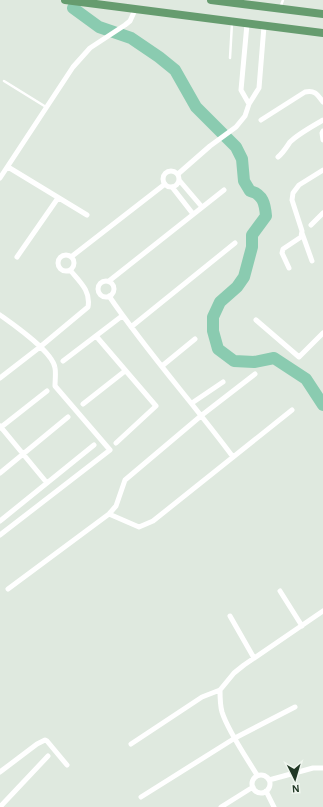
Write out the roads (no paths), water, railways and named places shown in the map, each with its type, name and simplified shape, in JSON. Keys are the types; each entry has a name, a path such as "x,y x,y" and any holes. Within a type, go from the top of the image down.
{"main road":[{"path":"65,0 323,33"},
{"path":"211,0 323,14"}],"street":[{"path":"0,178 72,68 90,48 130,21 135,10"},
{"path":"248,24 241,90 249,104"},
{"path":"172,187 177,185 178,177 210,146 236,127 245,116 249,104 259,88 264,26"},
{"path":"261,120 305,92 316,92 323,102"},
{"path":"278,158 290,143 323,120"},
{"path":"323,131 323,140"},
{"path":"8,167 87,215"},
{"path":"312,261 292,200 293,193 299,185 323,170"},
{"path":"165,184 163,177 166,172 171,171 178,177 202,207"},
{"path":"165,184 172,187 193,214"},
{"path":"71,257 165,184"},
{"path":"109,281 115,288 113,293 109,296 101,295 98,288 102,281 109,281 224,190"},
{"path":"16,257 58,198"},
{"path":"311,225 323,213"},
{"path":"290,268 282,253 282,249 301,237 302,233"},
{"path":"131,327 235,243"},
{"path":"66,255 71,257 74,264 70,270 62,270 58,263 61,256 66,255"},
{"path":"0,378 88,307 89,295 70,270"},
{"path":"109,296 122,316 202,415 233,457"},
{"path":"0,315 26,333 53,361 56,368 54,386 110,450 0,535"},
{"path":"63,361 122,316"},
{"path":"256,320 299,357 323,332"},
{"path":"96,336 156,406 116,442"},
{"path":"162,366 195,339"},
{"path":"83,404 125,371"},
{"path":"8,589 109,514 116,506 125,480 202,415 255,374"},
{"path":"192,403 223,382"},
{"path":"47,391 0,427 48,483"},
{"path":"109,514 139,527 153,521 292,410"},
{"path":"0,473 68,417"},
{"path":"0,521 94,445"},
{"path":"280,591 302,626"},
{"path":"131,744 202,697 220,690 234,673 323,611"},
{"path":"230,616 254,658"},
{"path":"220,690 222,713 257,776"},
{"path":"141,797 235,738 295,707"},
{"path":"0,772 45,740 67,765"},
{"path":"0,807 48,756"},
{"path":"269,780 313,768 323,768"},
{"path":"257,776 265,776 269,780 269,787 266,791 257,792 253,788 253,779 257,776"},
{"path":"221,807 253,788"},
{"path":"266,791 274,807"}],"lane":[{"path":"280,8 283,0"},
{"path":"230,58 232,22"},
{"path":"4,81 46,107"}],"waterway":[{"path":"73,8 99,27 131,38 175,70 196,107 236,147 242,159 244,181 250,191 261,197 265,207 266,216 252,235 252,247 244,277 237,287 220,302 213,317 213,331 218,349 234,361 254,362 274,358 306,379 323,405"}]}
